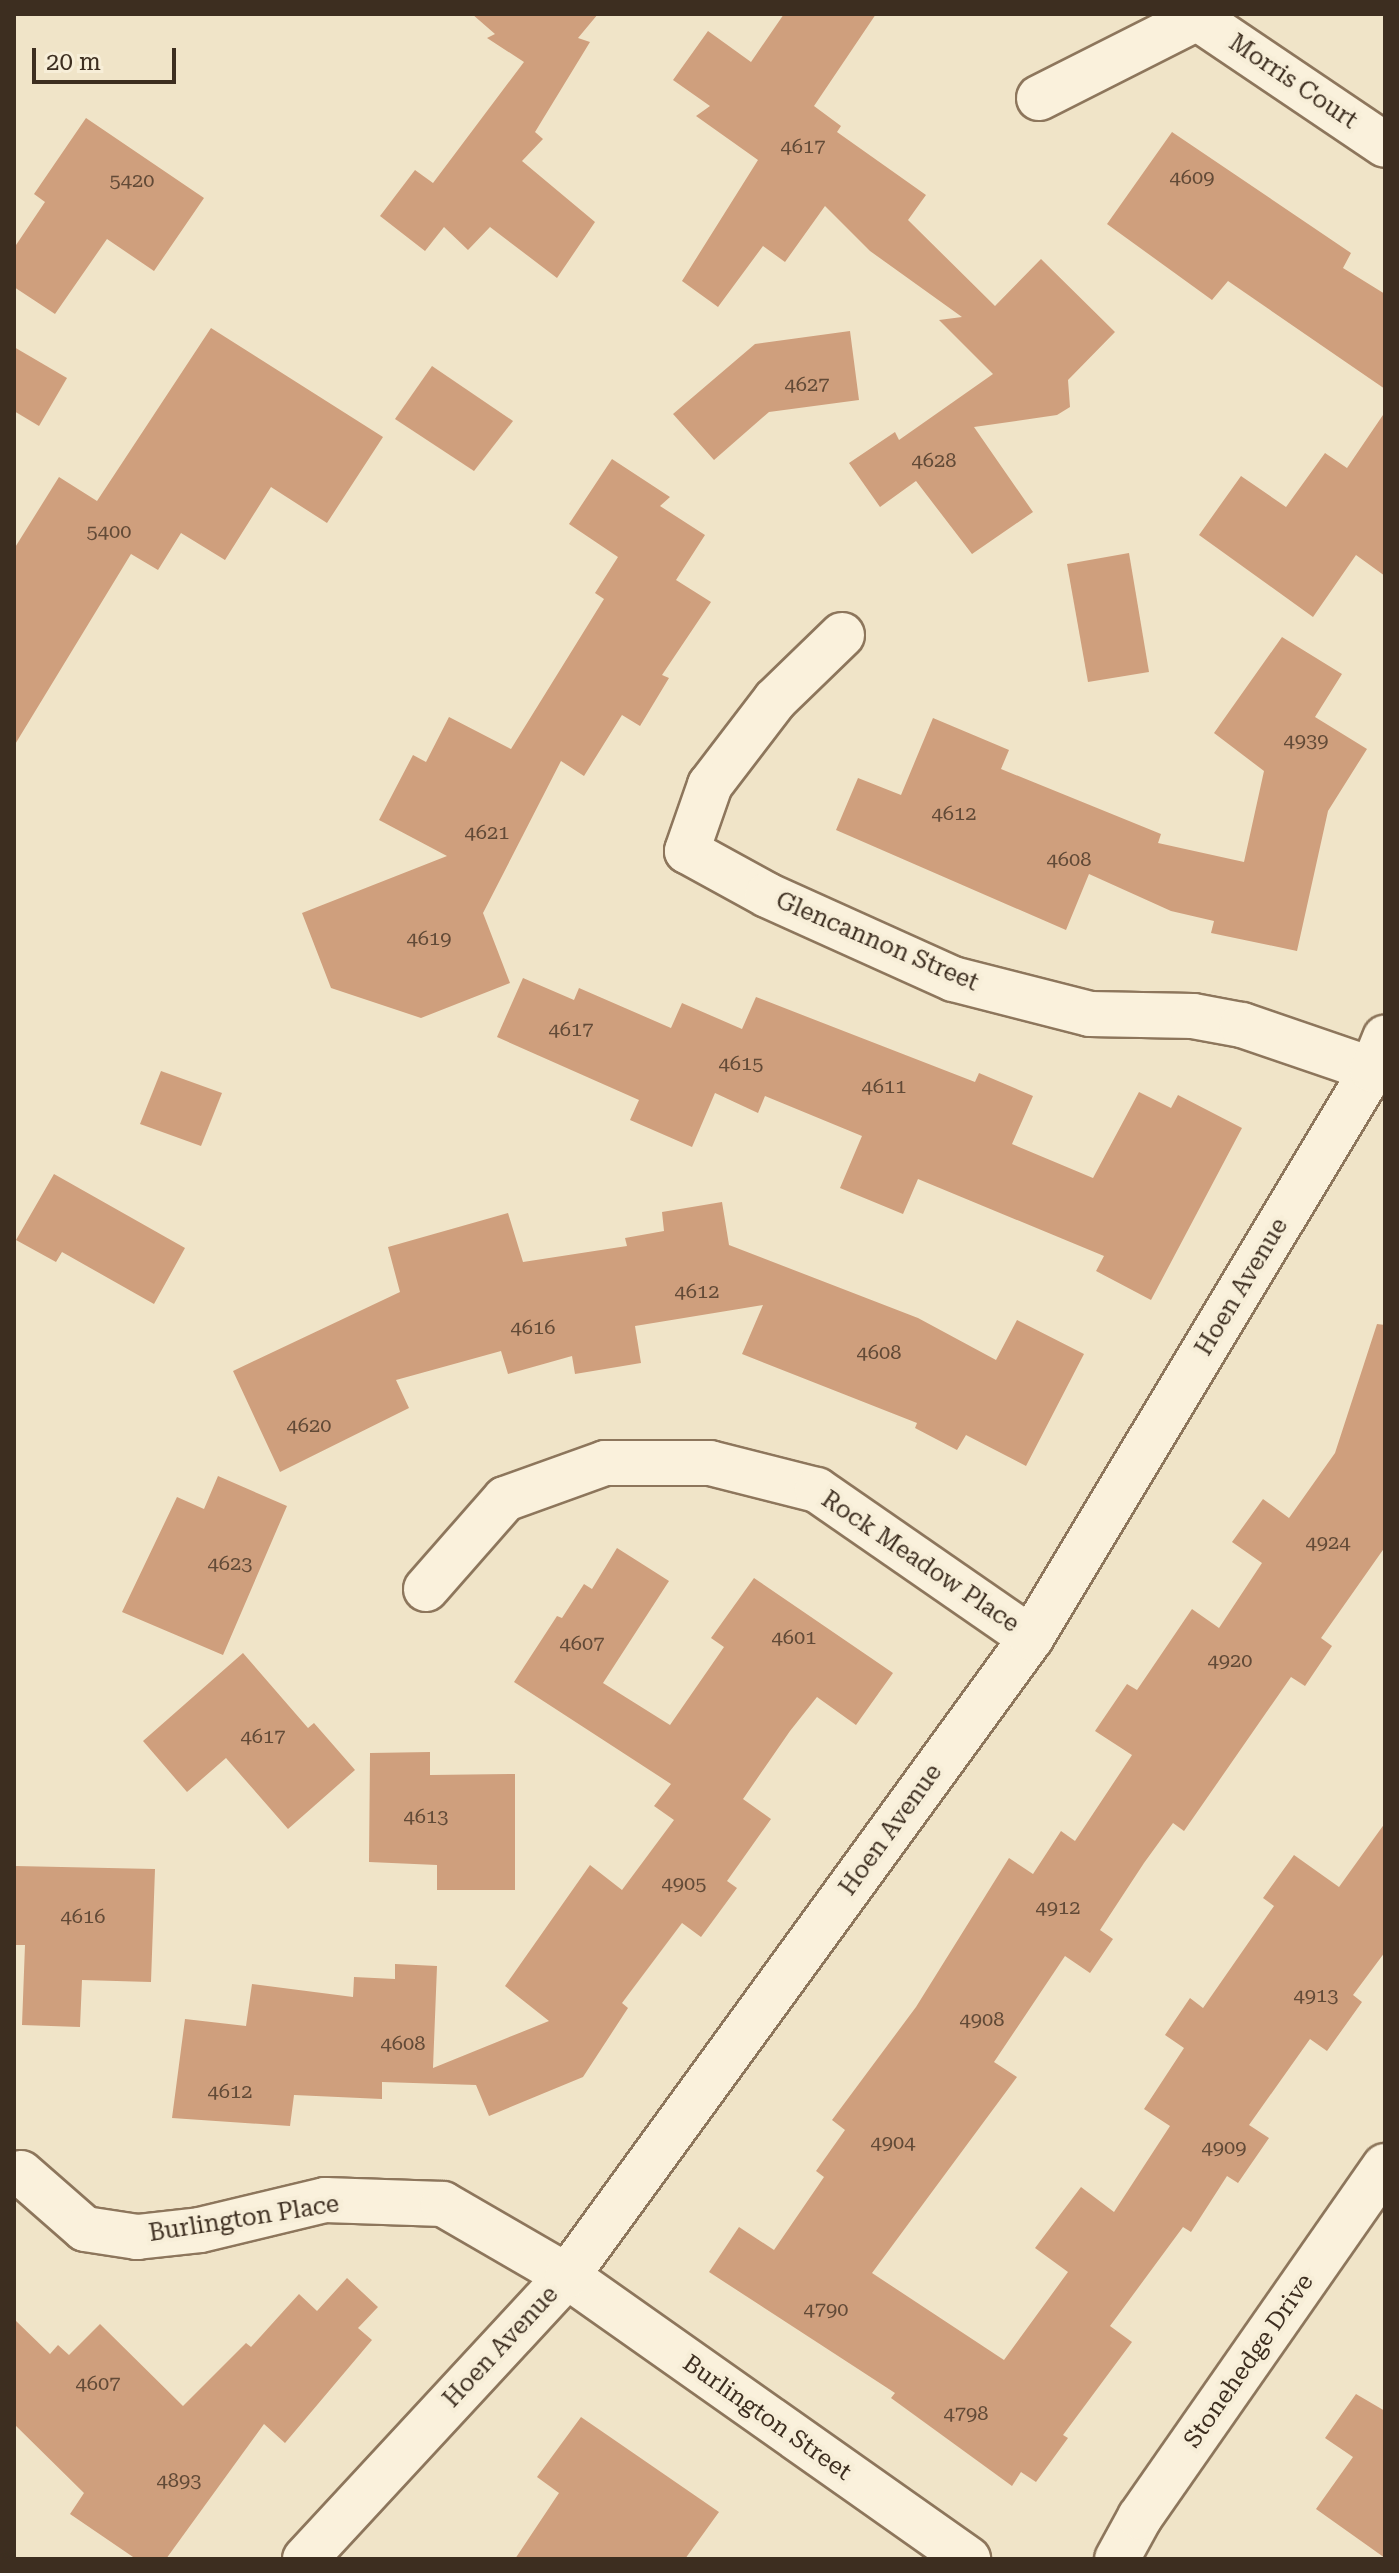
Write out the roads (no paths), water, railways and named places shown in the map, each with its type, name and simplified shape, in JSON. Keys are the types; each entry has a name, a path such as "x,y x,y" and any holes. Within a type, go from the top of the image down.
{"street":[{"path":"1039,98 1202,17"},
{"name":"Morris Court","path":"1202,17 1385,145"},
{"name":"Glencannon Street","path":"842,635 775,700 710,785 687,851 767,895 953,979 1090,1014 1193,1016 1242,1025 1381,1060"},
{"name":"Hoen Avenue","path":"305,2559 567,2276 1031,1638 1381,1060"},
{"name":"Rock Meadow Place","path":"426,1589 505,1499 605,1463 710,1463 817,1490 1031,1638"},
{"name":"Stonehedge Drive","path":"1117,2559 1385,2166"},
{"name":"Burlington Place","path":"21,2173 85,2229 137,2237 200,2230 325,2200 443,2204 567,2276"},
{"name":"Burlington Street","path":"567,2276 968,2559"}]}
